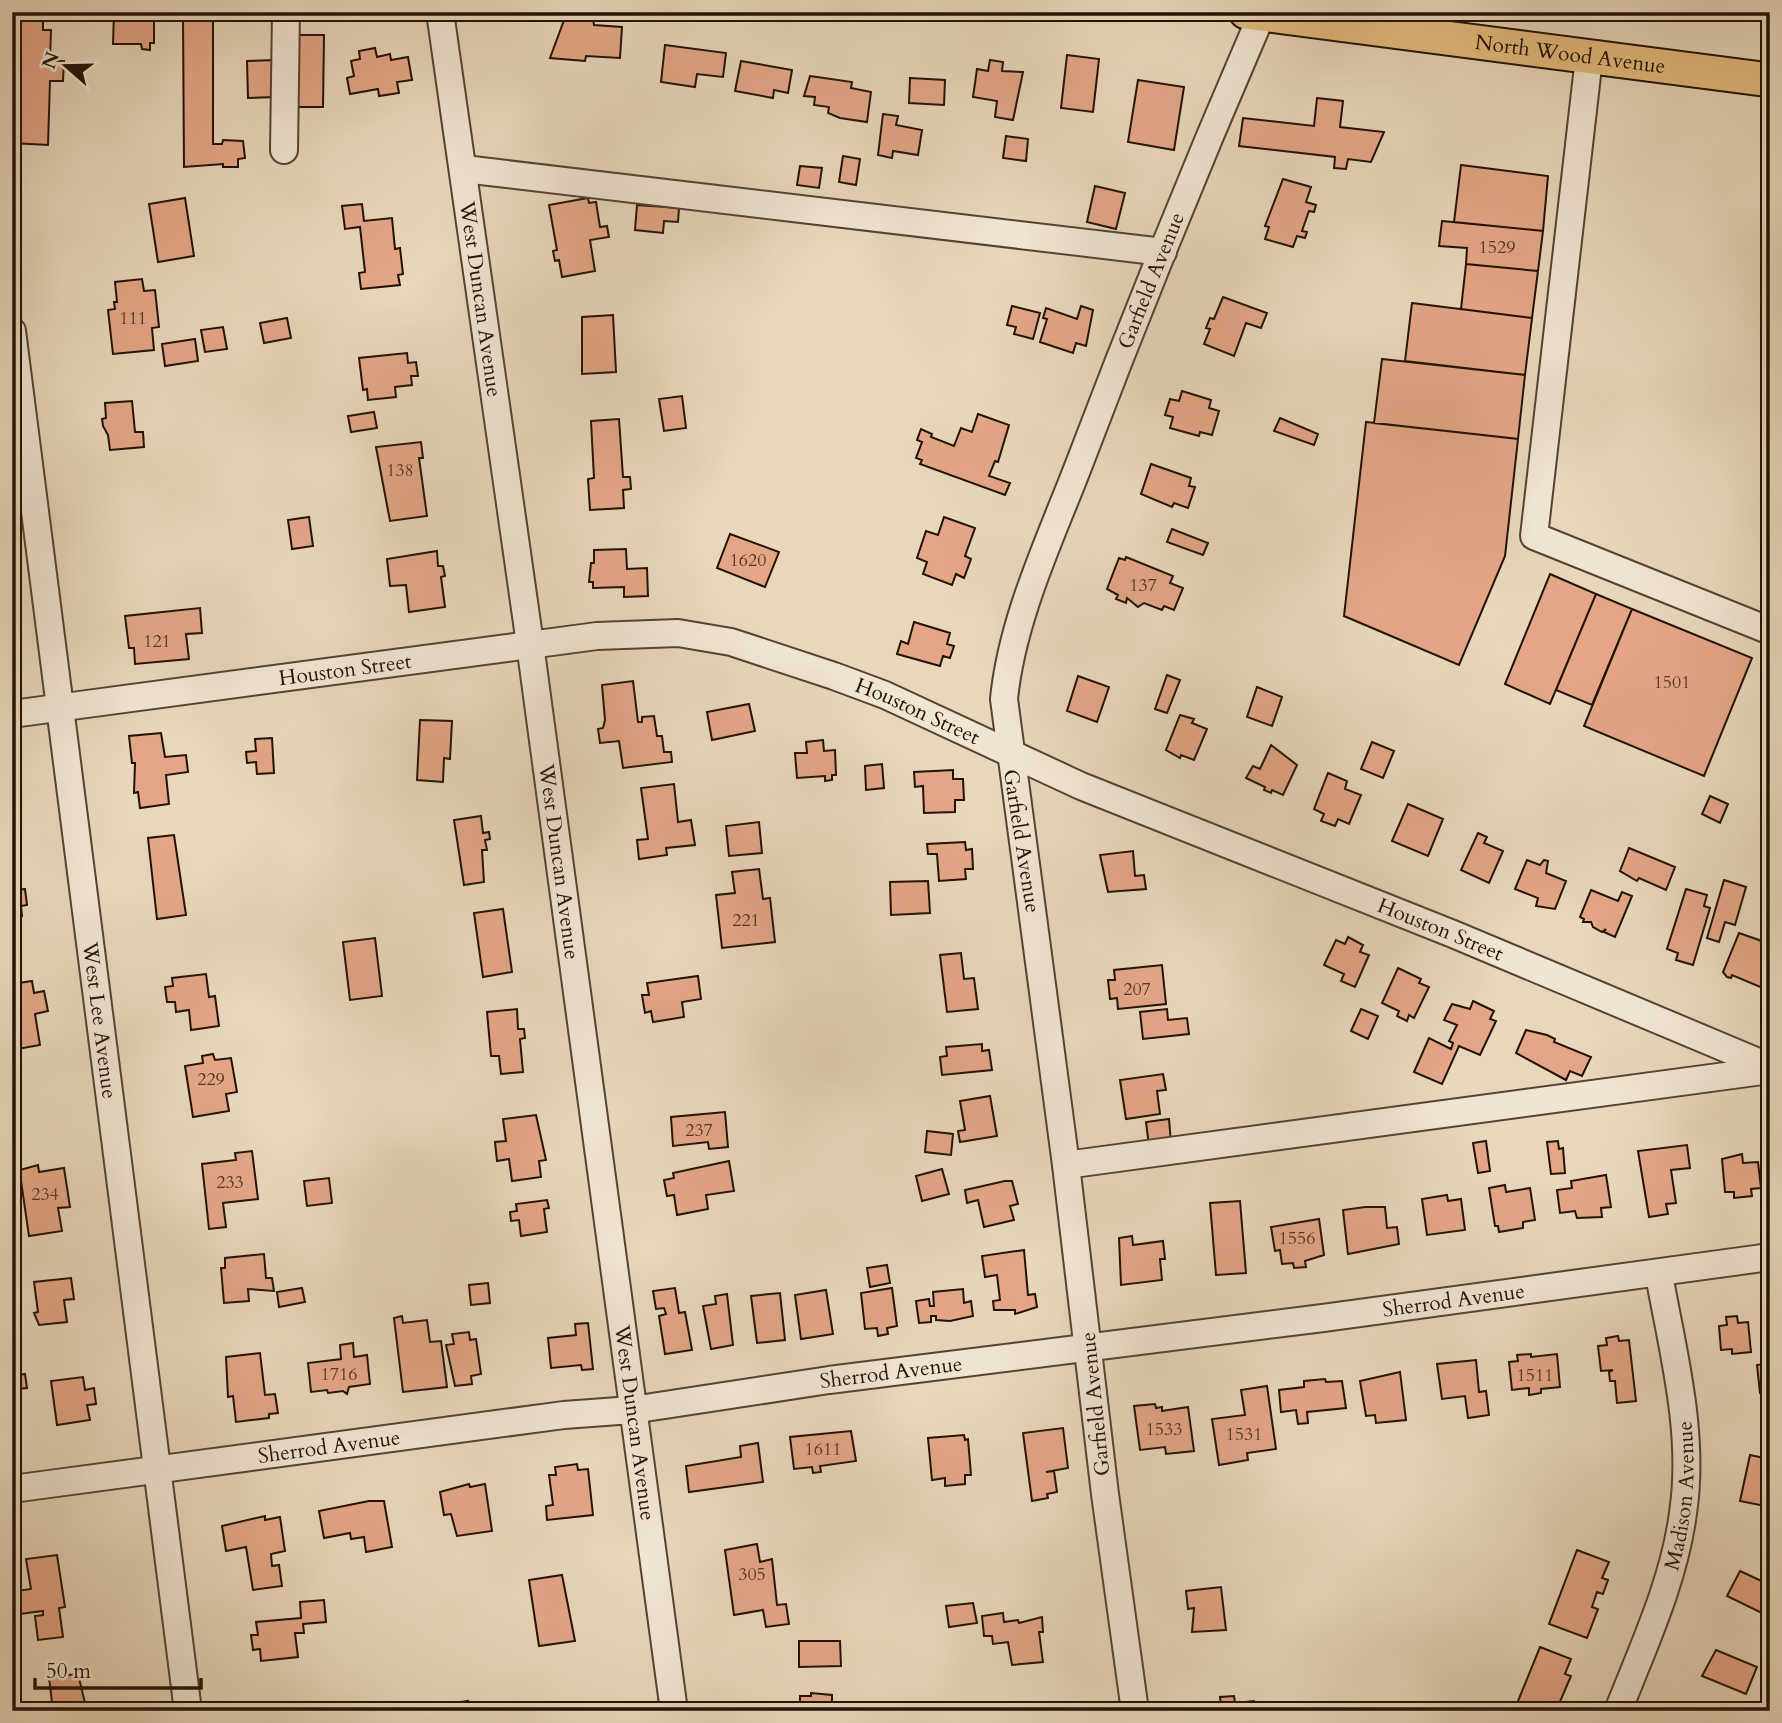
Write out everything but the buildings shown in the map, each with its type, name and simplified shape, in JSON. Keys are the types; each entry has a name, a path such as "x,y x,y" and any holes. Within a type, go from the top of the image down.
{"main road":[{"name":"North Wood Avenue","path":"1254,13 1348,18 1589,58 1770,80"}],"street":[{"path":"284,150 286,12"},
{"name":"West Duncan Avenue","path":"440,12 530,644 674,1711"},
{"name":"Garfield Avenue","path":"1135,1711 1105,1494 1066,1165 1008,751 1004,699 1007,671 1030,593 1254,13"},
{"path":"1589,58 1534,536 1769,628"},
{"path":"464,169 1163,252"},
{"name":"West Lee Avenue","path":"12,331 188,1711"},
{"name":"Houston Street","path":"12,714 530,644 651,633 731,642 885,695 1081,786 1453,934 1770,1068"},
{"path":"1066,1165 1770,1068"},
{"name":"Sherrod Avenue","path":"12,1489 564,1415 632,1410 829,1380 1659,1275 1770,1257"},
{"name":"Madison Avenue","path":"1618,1711 1664,1591 1683,1514 1686,1484 1684,1434 1659,1275"}]}
